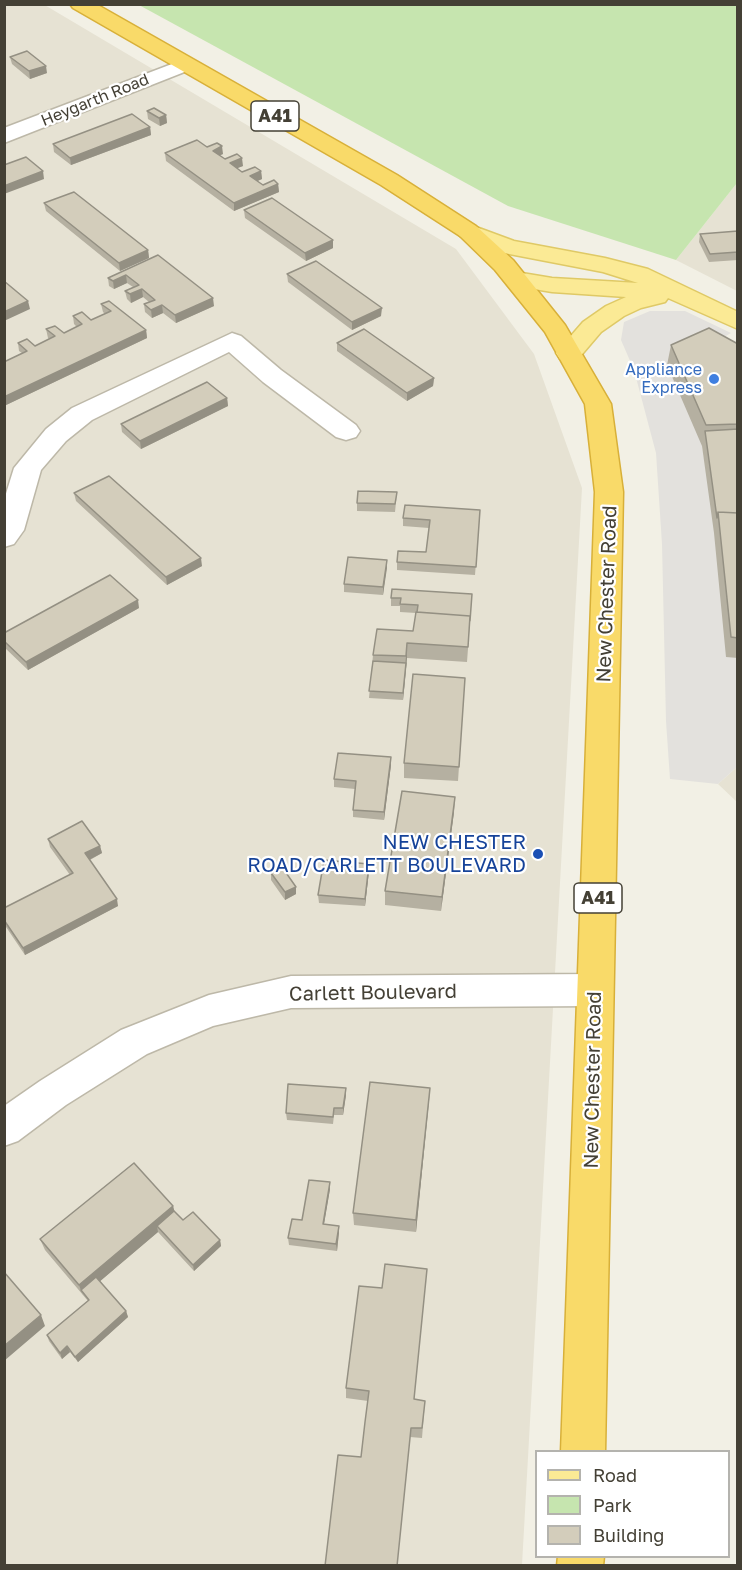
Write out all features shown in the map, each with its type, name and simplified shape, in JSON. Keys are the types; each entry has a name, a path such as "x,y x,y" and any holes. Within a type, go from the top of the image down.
{"highway":[{"name":"New Chester Road","path":"80,4 389,180 468,231 504,265 556,330 598,404 609,492 583,1450"}],"main road":[{"path":"468,231 508,247 605,265 639,274 738,322"},
{"path":"516,279 552,285 673,292"},
{"path":"569,353 592,327 615,311 632,303 673,292"}],"street":[{"name":"Heygarth Road","path":"4,136 185,65"},
{"path":"4,537 10,530 28,468 56,435 82,414 232,341 272,376 346,431"},
{"name":"Carlett Boulevard","path":"4,1129 53,1093 134,1042 219,1009 291,992 595,990"}],"shaded area":[{"path":"43,4 456,249 534,354 582,488 522,1565 5,1566 4,5"},
{"path":"737,183 737,291 676,260"},
{"path":"650,311 685,311 731,333 705,348 702,446 737,658 737,767 718,784 670,779 666,721 662,544 656,453 634,370 621,340 624,322"},
{"path":"737,767 737,802 718,784"}],"green space":[{"path":"139,5 737,5 737,183 676,260 508,206"}],"building":[{"path":"27,51 46,66 29,71 10,57"},
{"path":"154,108 166,115 159,118 147,111"},
{"path":"132,114 150,127 70,158 53,144"},
{"path":"197,140 207,147 217,143 222,146 213,151 225,159 237,154 242,158 230,163 242,172 255,167 261,171 250,176 263,185 274,180 278,184 234,203 165,153"},
{"path":"26,157 43,171 4,186 4,165"},
{"path":"74,192 148,250 119,263 44,203"},
{"path":"272,198 333,240 305,253 244,210"},
{"path":"738,231 738,252 710,254 700,234"},
{"path":"158,255 213,298 175,315 162,305 151,310 144,304 155,300 142,289 130,294 125,291 139,285 126,275 113,281 108,278"},
{"path":"316,261 382,308 352,322 287,274"},
{"path":"4,281 28,301 4,312"},
{"path":"109,301 146,330 4,397 4,360 27,351 18,343 27,339 35,346 55,336 46,329 55,326 64,333 82,324 73,316 82,312 91,320 111,311 101,304"},
{"path":"709,328 738,344 738,424 706,425 671,345"},
{"path":"364,329 434,378 407,393 337,343"},
{"path":"207,382 227,398 140,441 121,424"},
{"path":"738,429 738,513 718,512 717,518 705,431"},
{"path":"109,476 201,558 166,577 74,493"},
{"path":"358,491 397,492 395,504 357,503"},
{"path":"405,505 480,510 476,567 397,562 398,551 426,552 430,520 403,518"},
{"path":"718,512 738,513 738,638 731,637"},
{"path":"348,557 387,560 383,587 344,584"},
{"path":"110,575 138,600 26,662 4,641 4,633"},
{"path":"392,589 472,594 470,621 470,616 417,612 418,605 400,604 401,598 391,598"},
{"path":"416,612 470,616 468,647 407,643 406,656 373,655 377,629 413,631"},
{"path":"373,661 406,663 403,693 369,691"},
{"path":"413,674 465,678 459,767 404,763"},
{"path":"338,753 391,757 384,812 353,810 356,781 334,779"},
{"path":"402,791 455,797 442,897 385,891"},
{"path":"82,821 100,846 85,853 117,899 23,948 4,920 4,908 73,873 48,839"},
{"path":"324,860 369,864 365,899 318,895"},
{"path":"282,867 296,887 285,892 271,873"},
{"path":"370,1082 430,1088 416,1220 353,1213"},
{"path":"288,1084 346,1088 343,1108 334,1108 333,1117 286,1113"},
{"path":"134,1163 173,1206 79,1285 40,1239"},
{"path":"309,1180 330,1182 323,1224 339,1226 336,1244 288,1238 292,1219 302,1220"},
{"path":"174,1211 183,1220 193,1212 220,1240 193,1265 157,1226"},
{"path":"385,1264 427,1269 414,1399 425,1401 422,1428 411,1428 397,1566 325,1566 338,1455 361,1457 369,1391 346,1388 359,1286 382,1288"},
{"path":"4,1272 41,1315 4,1346"},
{"path":"96,1277 126,1311 75,1357 67,1346 60,1353 47,1335 89,1300 81,1290"}],"place":[{"name":"Appliance Express","path":"714,379"},
{"name":"NEW CHESTER ROAD/CARLETT BOULEVARD","path":"538,854"}]}
